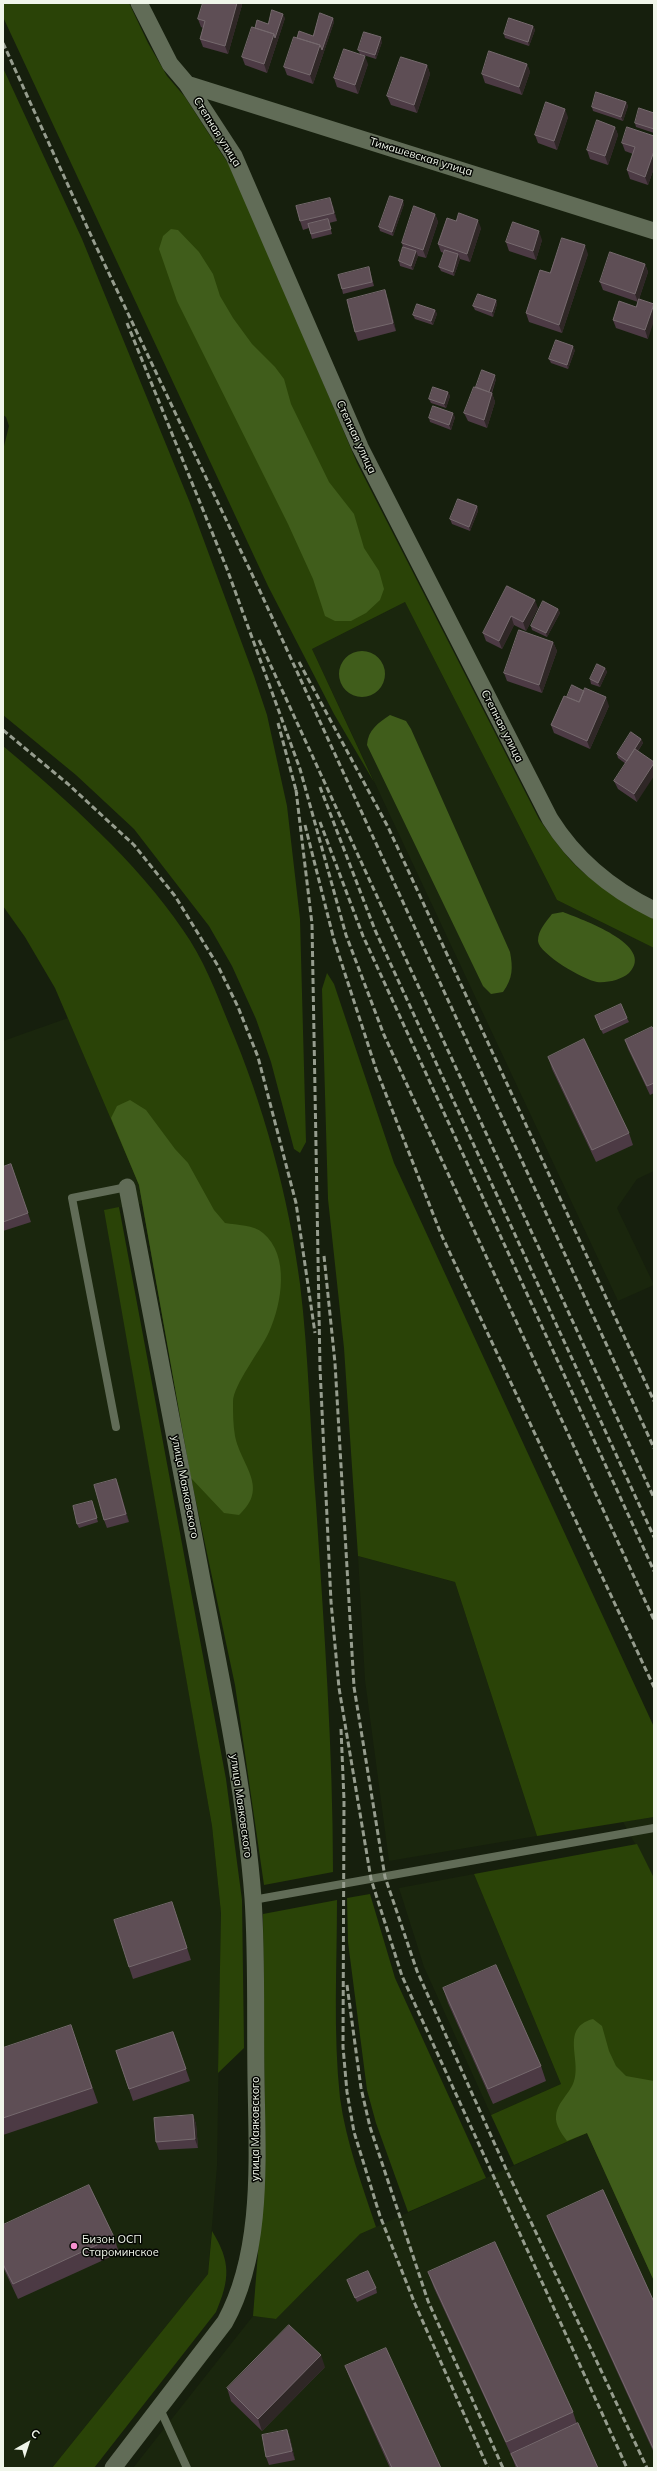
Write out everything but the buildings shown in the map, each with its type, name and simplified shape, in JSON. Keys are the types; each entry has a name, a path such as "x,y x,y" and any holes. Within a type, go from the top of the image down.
{"street":[{"name":"Степная улица","path":"139,3 170,64 187,84 220,132 238,163 354,433 474,674 550,820 563,840 586,865 628,895 654,910"},
{"name":"Тимашевская улица","path":"187,84 654,231"},
{"name":"улица Маяковского","path":"113,2468 160,2409 225,2322 239,2293 245,2267 253,2214 257,2169 253,1900 245,1828 225,1699 127,1187"}],"lane":[{"path":"116,1427 72,1198 127,1187"},
{"path":"253,1900 654,1828"},
{"path":"160,2409 187,2468"}],"shaded area":[{"path":"405,602 557,900 654,948 654,1171 637,1179 617,1208 654,1285 618,1301 312,649"},
{"path":"68,1018 139,1185 142,1204 105,1210 212,1826 221,1913 217,2166 208,2274 52,2468 3,2468 3,1041"},
{"path":"358,1556 455,1582 537,1836 389,1861 365,1680"},
{"path":"654,1817 654,1878 623,1822"},
{"path":"474,1874 561,2084 491,2115 424,1967 399,1888"},
{"path":"587,2133 654,2281 654,2468 133,2468 253,2316 276,2319 360,2234"}],"green space":[{"path":"3,3 129,3 148,43 167,76 185,97 229,165 260,233 357,463 539,819 577,867 592,880 654,918 654,948 557,900 405,602 312,649 374,782 334,714 268,586 3,17"},
{"path":"3,68 82,239 190,503 267,715 287,806 300,919 306,1142 300,1153 294,1149 271,1062 256,1019 232,966 209,926 134,829 76,775 3,715 3,450 9,426 6,417 3,415"},
{"path":"171,229 178,230 199,252 213,274 220,296 233,318 252,344 275,367 284,379 291,404 329,482 354,514 364,548 379,571 384,589 380,600 366,613 351,621 335,621 325,616 313,579 288,524 177,301 159,249 163,236"},
{"path":"362,651 375,655 381,661 385,674 381,687 375,693 362,697 349,693 343,687 339,674 343,661 349,655"},
{"path":"390,715 406,721 411,729 510,952 512,963 511,973 509,982 503,992 491,994 483,986 367,745 369,735 374,727"},
{"path":"3,746 99,832 144,880 183,930 197,952 214,988 241,1054 264,1118 282,1185 289,1218 303,1311 328,1688 333,1826 333,1872 264,1885 235,1685 191,1478 139,1185 55,988 25,937 3,906"},
{"path":"563,912 599,927 625,943 633,953 635,963 629,973 622,978 605,982 597,982 573,972 546,953 538,941 539,933 552,914"},
{"path":"327,973 334,984 394,1163 654,1727 654,1817 537,1836 455,1582 358,1556 344,1348 328,1199 322,989"},
{"path":"130,1100 146,1110 175,1149 188,1163 214,1210 225,1223 259,1230 272,1242 277,1254 281,1280 280,1294 274,1321 242,1377 234,1395 233,1423 235,1436 238,1447 251,1476 253,1486 252,1495 248,1505 239,1515 224,1513 191,1478 139,1185 111,1118 117,1106"},
{"path":"119,1207 226,1779 242,1900 244,2048 218,2073 221,1913 212,1826 104,1210"},
{"path":"637,1844 654,1878 654,2281 587,2133 514,2165 491,2115 561,2084 474,1874"},
{"path":"370,1894 395,1978 486,2178 408,2212 376,2123 367,2090 348,1942 347,1898"},
{"path":"337,1900 336,2024 340,2098 350,2147 376,2227 360,2234 276,2319 253,2316 265,2164 263,1914"},
{"path":"593,2019 602,2026 609,2051 616,2066 626,2076 654,2081 654,2281 587,2133 567,2141 559,2129 556,2119 559,2106 574,2081 576,2069 574,2045 575,2034 582,2024"},
{"path":"212,2231 223,2252 226,2271 224,2290 216,2312 94,2468 52,2468 208,2274"}],"railway":[{"path":"3,43 94,242 259,589 654,1448"},
{"path":"127,323 227,569 300,769 346,935 384,1035 654,1620"},
{"path":"259,640 654,1498"},
{"path":"299,662 388,827 654,1401"},
{"path":"278,723 297,794"},
{"path":"3,730 68,784 134,845 175,896 218,966 238,1007 258,1057 296,1203 315,1333"},
{"path":"320,787 375,930 654,1537"},
{"path":"296,790 312,924 320,1368 331,1602 339,1688 371,1879 402,1976 627,2468"},
{"path":"320,822 363,936 654,1571"},
{"path":"305,825 334,940 376,1069 441,1234 654,1687"},
{"path":"324,1256 335,1363 354,1687 385,1877 417,1971 506,2169 647,2468"},
{"path":"341,1729 344,1800 343,2047 347,2092 354,2132 380,2216 415,2304 488,2468"},
{"path":"347,1985 361,2088 370,2127 428,2301 503,2468"}],"place":[{"name":"Бизон ОСП Староминское","path":"74,2246"}]}
